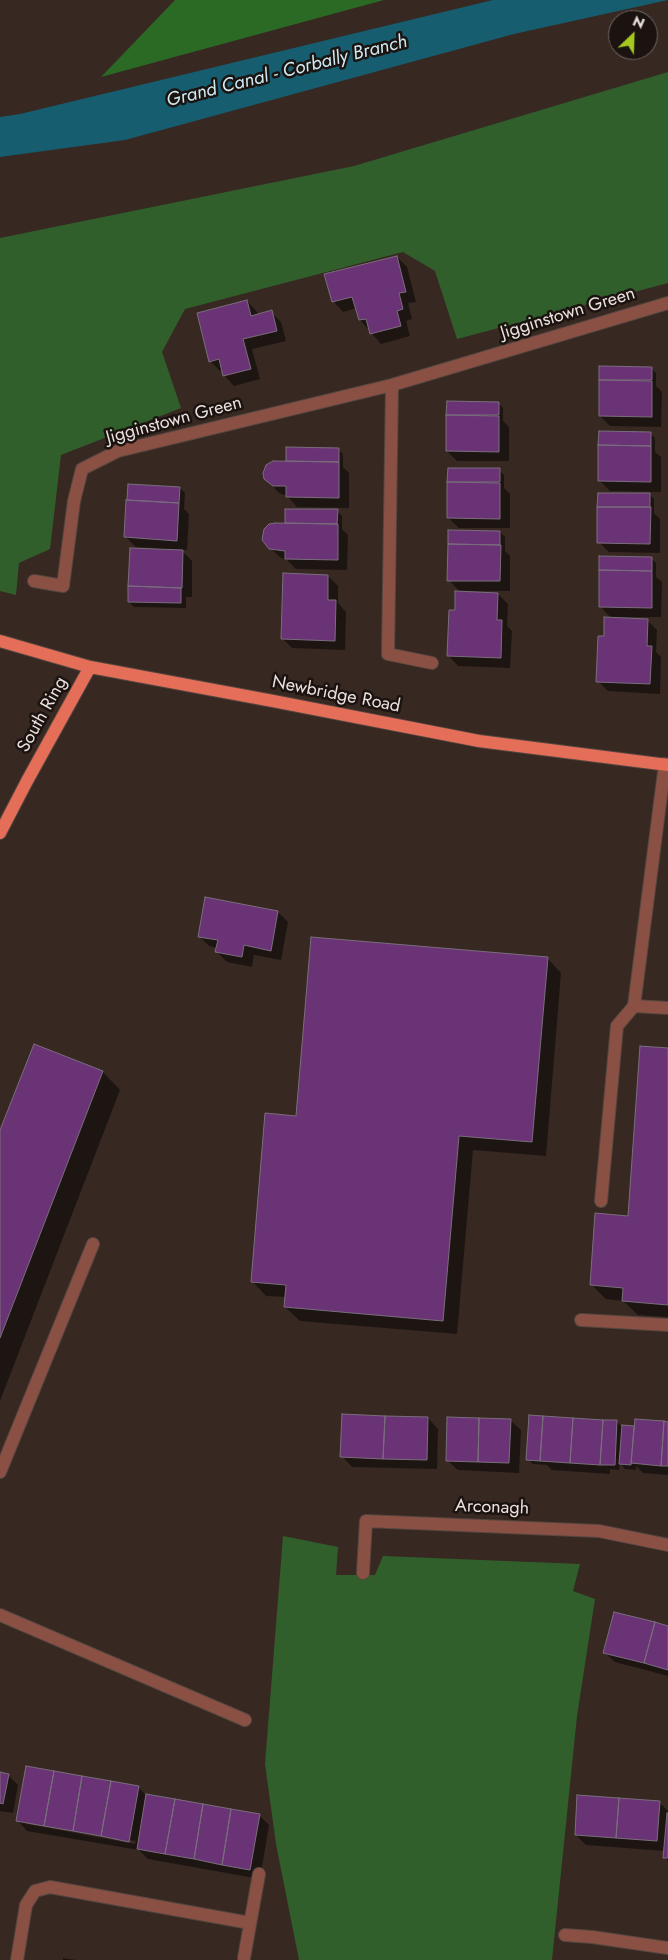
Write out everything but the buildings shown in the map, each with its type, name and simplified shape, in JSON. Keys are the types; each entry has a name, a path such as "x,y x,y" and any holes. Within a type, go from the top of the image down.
{"main road":[{"name":"Newbridge Road","path":"0,641 90,667 273,700 479,741 667,764"},
{"name":"South Ring","path":"0,833 26,781 90,667"}],"street":[{"name":"Jigginstown Green","path":"34,581 63,586 74,501 82,470 118,451 392,385 668,303"},
{"path":"392,385 388,654 432,662"},
{"path":"601,1201 617,1026 634,1006 667,764"},
{"path":"634,1006 668,1008"},
{"path":"0,1472 93,1244"},
{"path":"581,1320 668,1325"},
{"name":"Arconagh","path":"363,1573 366,1521 599,1531 668,1545"},
{"path":"0,1616 245,1720"},
{"path":"244,1958 259,1874"},
{"path":"17,1960 26,1905 34,1891 50,1887 250,1923"},
{"path":"566,1935 668,1948"}],"green space":[{"path":"175,0 384,0 101,77"},
{"path":"668,72 668,283 457,339 435,271 403,252 185,309 162,352 181,408 61,455 50,549 19,563 16,595 0,591 0,238 354,166"},
{"path":"283,1536 338,1547 336,1575 375,1575 383,1556 580,1564 573,1591 595,1599 577,1716 552,1960 299,1960 276,1844 265,1764"}],"water":[{"name":"Grand Canal - Corbally Branch","path":"493,0 668,0 623,10 608,10 608,13 514,34 125,140 0,157 0,117 20,114"}]}
